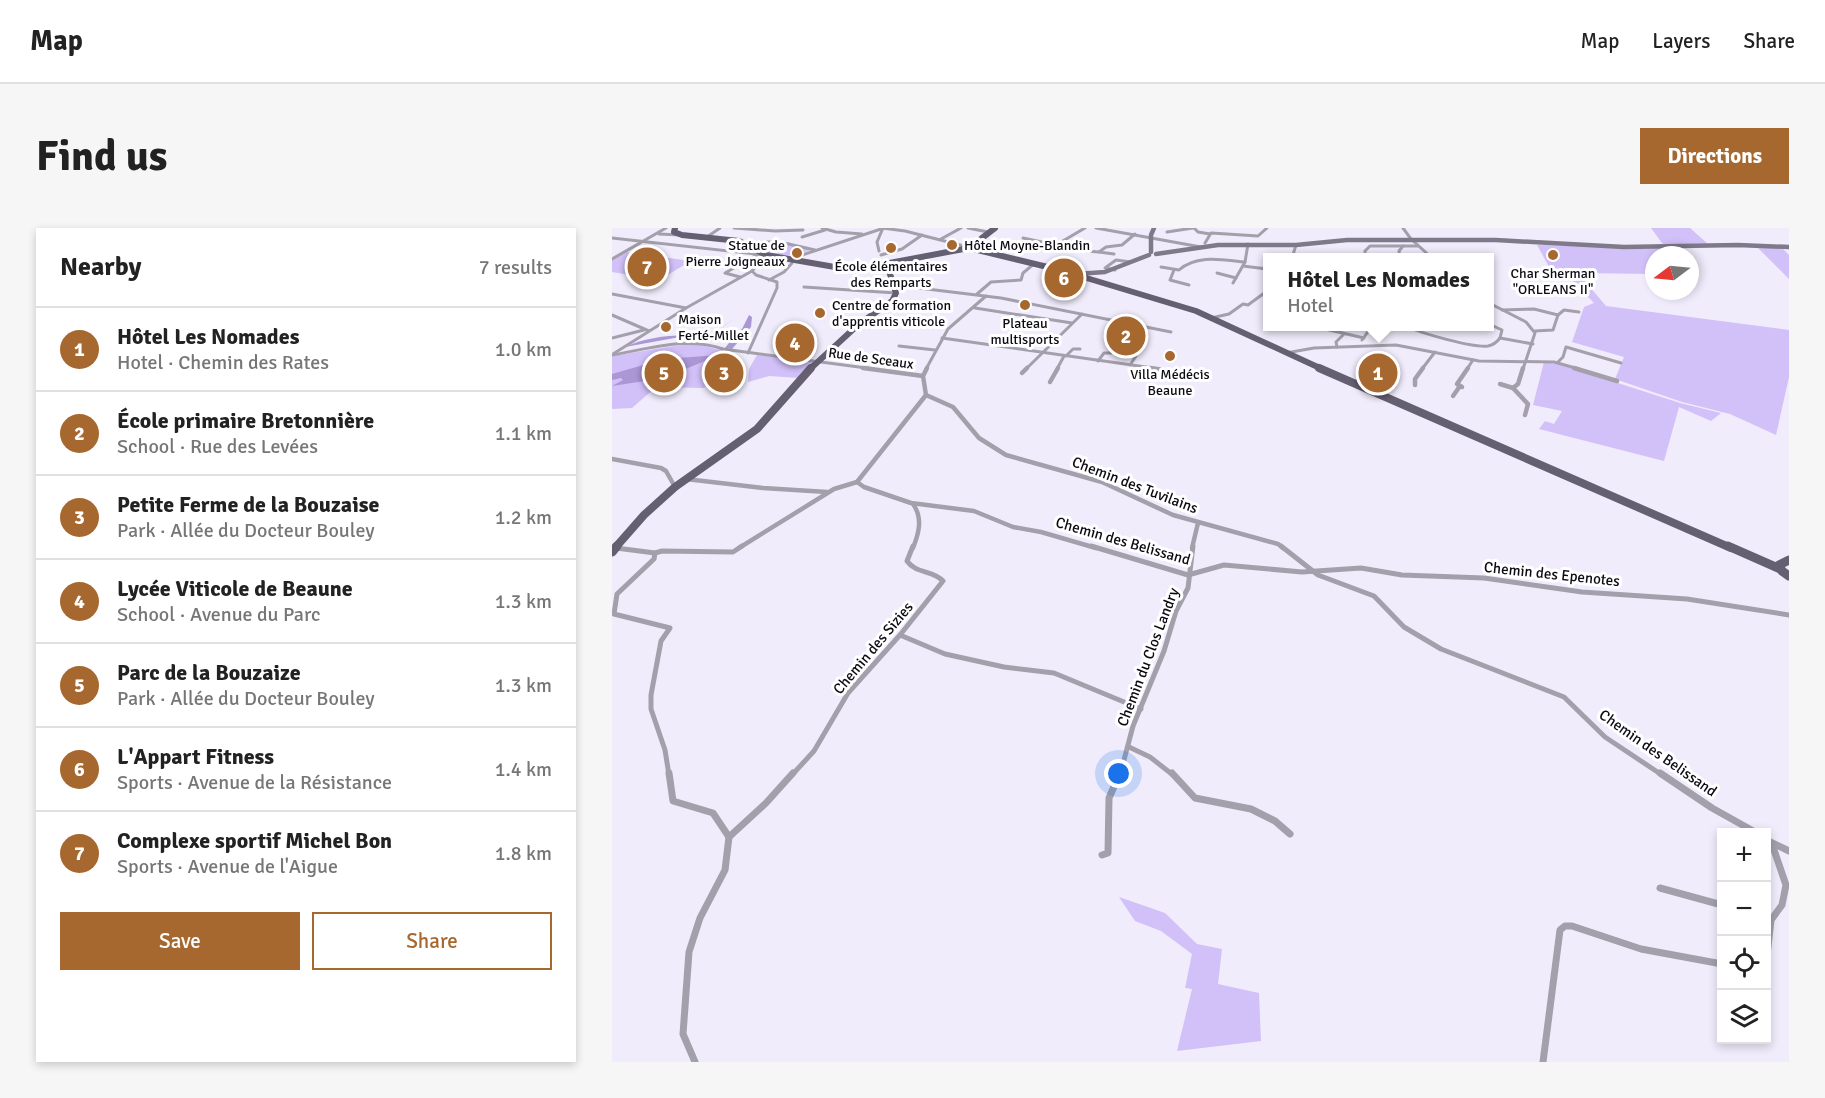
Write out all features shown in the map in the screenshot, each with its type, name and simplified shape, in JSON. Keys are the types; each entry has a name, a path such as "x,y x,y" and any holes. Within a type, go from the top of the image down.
{"main road":[{"path":"673,232 747,244 757,254 844,270 871,268 966,247 995,228"},
{"path":"1152,254 1150,237 1155,228"},
{"path":"1092,277 1152,254 1203,245 1255,242 1296,245 1340,240 1496,240 1624,247 1738,245 1789,247"},
{"path":"966,247 1092,277 1187,308 1285,354 1738,552 1786,562 1789,576"},
{"path":"889,271 899,261"},
{"path":"871,268 889,271"},
{"path":"614,550 644,515 675,487 757,429 816,361 859,324 892,301 896,293 889,271"}],"street":[{"path":"612,259 666,228"},
{"path":"707,237 720,228"},
{"path":"734,228 803,229 801,237"},
{"path":"883,228 877,242 880,253 902,249 921,235"},
{"path":"769,280 784,272 793,261 806,254 883,228 906,229 966,247"},
{"path":"940,240 961,228"},
{"path":"968,228 988,232"},
{"path":"1023,238 1056,245 1085,228"},
{"path":"1096,228 1203,245 1210,234"},
{"path":"1167,232 1194,228 1198,232 1210,234 1258,236 1268,228"},
{"path":"1402,228 1426,253"},
{"path":"790,242 824,229 865,235"},
{"path":"658,234 673,232"},
{"path":"1099,252 1108,247 1120,245 1135,234"},
{"path":"612,238 757,254"},
{"path":"738,252 747,244 758,240 790,242 816,250"},
{"path":"1217,273 1235,280 1244,264 1248,244"},
{"path":"1294,253 1296,245"},
{"path":"1365,253 1370,246 1417,246"},
{"path":"1399,253 1403,246"},
{"path":"1086,250 1114,254"},
{"path":"740,277 725,273 757,254"},
{"path":"793,261 806,254"},
{"path":"612,355 646,330 752,271 766,255"},
{"path":"1115,270 1105,268 1116,260 1133,262"},
{"path":"1161,267 1174,270 1195,261 1263,267"},
{"path":"977,294 992,282 1021,280 1023,273 1035,263"},
{"path":"1181,268 1189,270"},
{"path":"1174,270 1170,280 1189,285"},
{"path":"748,353 777,288 777,282 752,271"},
{"path":"894,285 977,294 1063,309 1171,332"},
{"path":"804,287 896,293"},
{"path":"612,294 686,308"},
{"path":"1211,318 1229,314 1243,304 1248,305 1263,294"},
{"path":"614,550 656,553 662,550 733,552 841,485 857,482 926,395 923,376 934,350 948,329 975,308 986,296"},
{"path":"1494,306 1526,322 1535,332"},
{"path":"975,308 1072,323"},
{"path":"1502,310 1530,309 1558,315"},
{"path":"1535,332 1553,330 1558,315 1564,310 1579,312"},
{"path":"1022,373 1082,314"},
{"path":"612,315 646,330"},
{"path":"1415,331 1481,345 1492,345 1500,338 1502,330 1494,326"},
{"path":"612,338 646,330"},
{"path":"1330,331 1363,339 1372,345"},
{"path":"1357,346 1369,331"},
{"path":"1513,388 1520,380 1524,361 1533,344 1535,332"},
{"path":"1337,347 1336,342 1344,334"},
{"path":"942,338 1178,372"},
{"path":"1500,338 1533,344"},
{"name":"Rue de Sceaux","path":"612,355 688,343 707,343 723,349 748,353 923,376"},
{"path":"1285,354 1307,349 1396,345 1473,360 1558,362 1617,381"},
{"path":"898,346 934,350"},
{"path":"1558,362 1563,357 1566,347 1621,363"},
{"path":"1050,382 1065,356 1073,349 1080,349"},
{"path":"1098,361 1104,352 1111,353"},
{"path":"1415,385 1415,379 1435,352"},
{"path":"1130,365 1136,356"},
{"path":"1453,396 1461,387 1457,384 1473,360"},
{"path":"1500,384 1513,388 1528,404 1525,415"},
{"name":"Chemin des Tuvilains","path":"926,395 953,407 979,438 1006,455 1102,482 1173,515 1278,544 1311,570"},
{"path":"612,459 664,470 675,487"},
{"path":"686,479 763,488 829,492"},
{"name":"Chemin des Belissand","path":"857,482 864,487 915,505 974,511 1003,523 1188,575 1214,566 1230,565 1302,572 1311,570 1374,596 1404,627 1441,649 1555,692 1605,736 1712,808 1748,828"},
{"name":"Chemin des Sizies","path":"729,837 766,803 814,751 848,693 900,635 943,581 937,575 912,568 907,561 918,532 915,505"},
{"path":"1188,575 1198,523"},
{"path":"656,553 654,559 617,594 614,614 629,620 658,622 670,628 661,640 651,695 651,709 665,750 671,785 670,798 673,801 713,813 729,837 725,870 700,918 688,952 683,1034 695,1062"},
{"name":"Chemin des Epenotes","path":"1311,570 1361,568 1402,575 1484,578 1582,592 1687,599 1789,615"},
{"name":"Chemin du Clos Landry","path":"1102,855 1108,853 1109,798 1129,747 1129,738 1164,651 1176,611 1188,588 1188,575"},
{"path":"900,635 945,654 1004,667 1054,673 1141,709"},
{"path":"1129,747 1168,769 1195,798 1251,809 1275,821 1290,834"},
{"path":"1771,843 1789,851"},
{"path":"1771,847 1785,885 1782,905 1771,917"},
{"path":"1660,888 1717,904"},
{"path":"1543,1062 1560,930 1565,926 1572,926 1641,949 1717,963"}],"shaded area":[{"path":"1651,228 1690,228 1709,245 1668,246 1662,243"},
{"path":"773,241 811,250 795,255 780,256 759,249 751,243"},
{"path":"1537,245 1645,246 1645,274 1578,273 1606,306 1789,330 1789,377 1776,435 1730,414 1682,402 1615,379 1624,357 1572,342 1584,307 1594,303 1569,277 1554,276"},
{"path":"1757,247 1782,248 1789,255 1789,279"},
{"path":"626,252 691,261 659,280 612,272 612,260"},
{"path":"749,315 752,317 751,327 732,349 725,348 732,339 726,338 742,329"},
{"path":"689,335 625,347 655,338"},
{"path":"699,344 734,354 721,364 737,364 728,380 710,381 704,388 656,387 632,408 612,409 612,356"},
{"path":"719,355 664,378 612,386 623,380 621,378 612,380 612,374 664,359"},
{"path":"757,355 814,362 799,378 769,376 748,382 749,369"},
{"path":"1544,362 1562,365 1680,403 1721,413 1711,421 1679,407 1664,461 1539,429 1545,421 1554,424 1562,411 1533,405"},
{"path":"1119,897 1165,913 1197,944 1222,949 1218,984 1259,993 1261,1041 1177,1051 1192,989 1185,988 1192,954 1161,931 1135,921"}],"place":[{"name":"Hôtel Moyne-Blandin","path":"952,245"},
{"name":"École élémentaires des Remparts","path":"891,248"},
{"name":"Statue de Pierre Joigneaux","path":"797,253"},
{"name":"Char Sherman \"ORLEANS II\"","path":"1553,255"},
{"name":"Complexe sportif Michel Bon","path":"647,267"},
{"name":"L'Appart Fitness","path":"1064,278"},
{"name":"Plateau multisports","path":"1025,305"},
{"name":"Centre de formation d'apprentis viticole","path":"820,313"},
{"name":"Maison Ferté-Millet","path":"666,327"},
{"name":"École primaire Bretonnière","path":"1126,336"},
{"name":"Lycée Viticole de Beaune","path":"795,343"},
{"name":"Villa Médécis Beaune","path":"1170,356"},
{"name":"Parc de la Bouzaize","path":"664,373"},
{"name":"Petite Ferme de la Bouzaise","path":"724,373"},
{"name":"Hôtel Les Nomades","path":"1378,373"}]}
